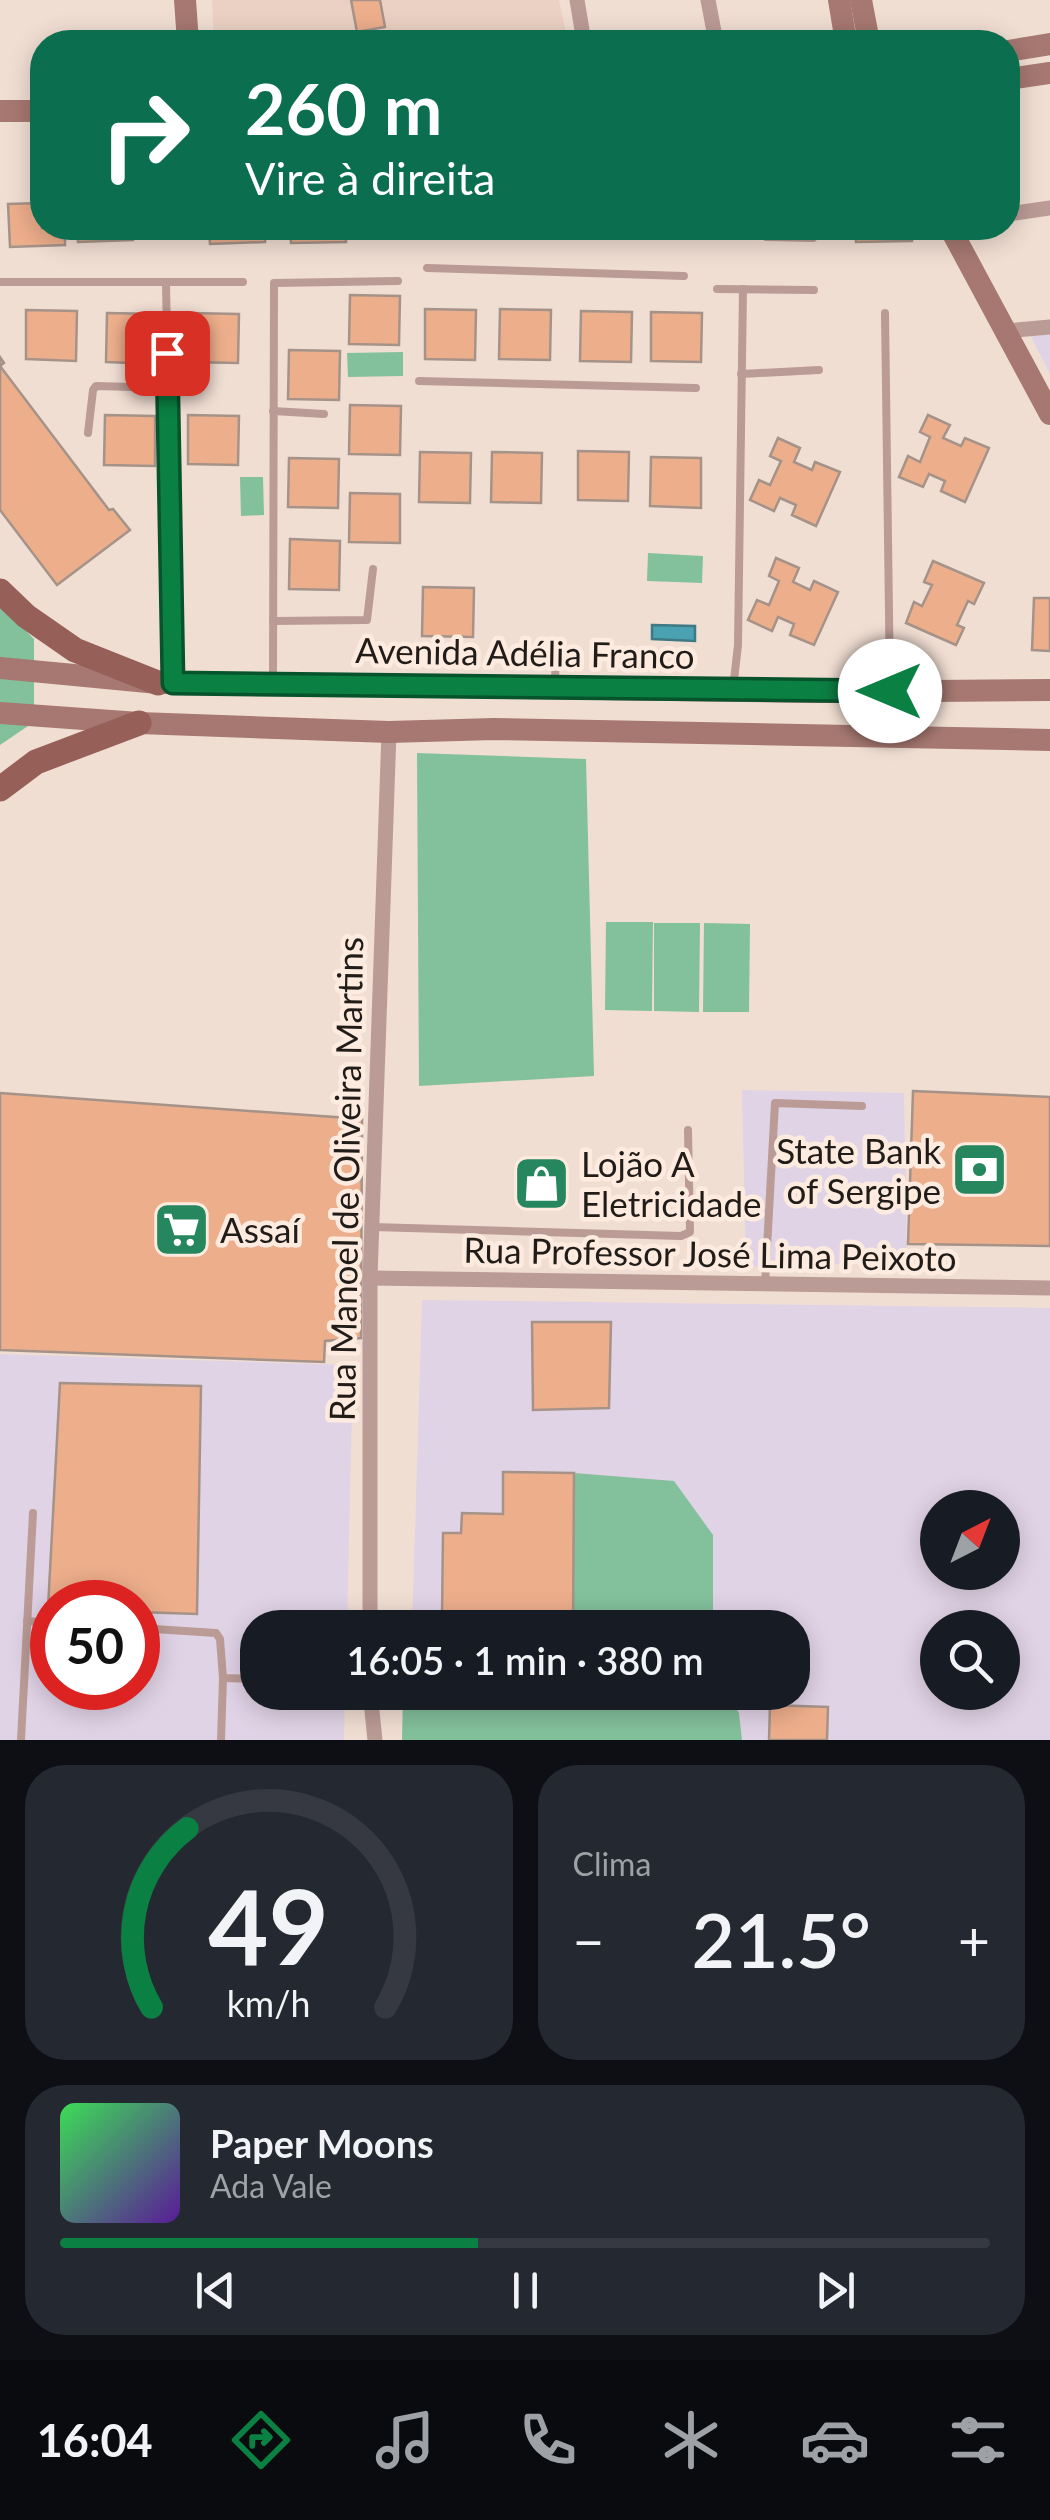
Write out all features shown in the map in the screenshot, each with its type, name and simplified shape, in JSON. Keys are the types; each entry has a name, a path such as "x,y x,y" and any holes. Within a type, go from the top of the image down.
{"main road":[{"path":"185,0 187,30"},
{"path":"839,0 844,30"},
{"path":"861,0 867,30"},
{"path":"1020,49 1050,44"},
{"path":"1020,77 1050,72"},
{"path":"0,111 30,111"},
{"path":"957,240 1050,414"},
{"path":"0,591 26,616 75,650 166,683"},
{"name":"Avenida Adélia Franco","path":"0,668 166,683 1050,690"},
{"path":"0,713 139,723 389,732 494,728 1050,740"},
{"path":"0,789 36,762 139,723"}],"street":[{"path":"577,0 582,30"},
{"path":"708,0 714,30"},
{"path":"1020,212 1050,208"},
{"path":"1006,331 1050,327"},
{"name":"Rua Manoel de Oliveira Martins","path":"370,1610 370,1278 389,732"},
{"name":"Rua Professor José Lima Peixoto","path":"370,1278 1050,1288"},
{"path":"372,1710 375,1740"}],"lane":[{"path":"426,268 684,276"},
{"path":"273,684 274,283 398,281"},
{"path":"0,282 243,282"},
{"path":"166,282 166,683"},
{"path":"716,289 814,290"},
{"path":"733,690 738,644 743,289"},
{"path":"885,313 890,691"},
{"path":"741,374 820,370"},
{"path":"419,380 696,388"},
{"path":"88,433 96,386 168,388"},
{"path":"273,411 324,414"},
{"path":"273,621 367,620 374,568"},
{"path":"555,687 556,648"},
{"path":"764,1284 775,1103 862,1106"},
{"path":"372,1226 681,1236 690,1232 688,1130"},
{"path":"21,1740 33,1513"},
{"path":"160,1630 216,1634 220,1639 221,1740"},
{"path":"223,1678 240,1679"}],"shaded area":[{"path":"212,0 559,0 565,30 213,30"},
{"path":"1050,332 1050,374 1030,335"},
{"path":"742,1090 904,1093 907,1262 746,1267"},
{"path":"422,1300 1050,1308 1050,1740 742,1740 737,1710 810,1710 810,1610 413,1610"},
{"path":"0,1354 353,1365 347,1610 240,1610 240,1710 345,1710 344,1740 0,1740"}],"green space":[{"path":"403,352 403,376 348,377 347,353"},
{"path":"240,477 263,477 264,515 241,516"},
{"path":"648,553 703,556 702,583 647,581"},
{"path":"0,605 34,639 34,722 0,745"},
{"path":"417,753 586,759 594,1076 419,1086"},
{"path":"606,922 653,922 652,1011 605,1010"},
{"path":"654,923 700,923 699,1012 654,1011"},
{"path":"704,923 750,924 749,1012 703,1012"},
{"path":"574,1473 674,1481 713,1535 713,1610 573,1610"},
{"path":"403,1710 737,1710 742,1740 402,1740"}],"water":[{"path":"652,625 695,626 695,641 652,639"}],"building":[{"path":"351,0 380,0 385,27 357,30"},
{"path":"30,203 30,240 65,240 65,245 10,247 8,204"},
{"path":"210,240 265,240 265,242 210,244"},
{"path":"291,240 346,240 346,242"},
{"path":"856,240 912,240 912,241"},
{"path":"350,295 400,296 399,345 349,344"},
{"path":"425,309 476,310 475,360 425,359"},
{"path":"500,309 551,310 550,360 499,359"},
{"path":"26,310 77,311 76,361 26,359"},
{"path":"581,311 632,312 631,362 580,361"},
{"path":"651,312 702,313 701,362 651,361"},
{"path":"107,313 157,314 156,364 106,362"},
{"path":"188,313 239,314 238,363 187,362"},
{"path":"289,350 340,351 339,400 288,399"},
{"path":"0,366 109,510 113,509 130,530 57,585 0,510"},
{"path":"350,405 401,406 400,455 349,454"},
{"path":"105,415 155,416 155,466 104,465"},
{"path":"188,415 239,416 238,465 188,464"},
{"path":"928,415 950,425 943,438 961,446 965,438 989,448 965,502 941,491 945,481 929,474 923,487 899,477 908,456 920,462 930,437 920,432"},
{"path":"778,438 800,448 794,462 812,470 815,462 840,472 816,526 792,515 796,505 780,498 774,511 750,500 759,480 770,485 781,461 770,456"},
{"path":"578,451 629,452 628,501 578,500"},
{"path":"420,452 471,453 470,503 419,502"},
{"path":"492,452 542,453 541,503 491,502"},
{"path":"651,457 701,458 701,508 650,506"},
{"path":"289,458 339,459 338,508 288,507"},
{"path":"350,493 400,494 400,543 349,542"},
{"path":"290,539 340,541 339,590 289,589"},
{"path":"776,558 799,568 793,582 810,590 814,581 838,592 814,645 790,635 794,624 778,617 772,631 748,620 757,600 769,605 779,581 769,576"},
{"path":"933,561 984,583 974,604 968,601 957,625 964,628 956,645 906,623 914,602 922,606 932,585 924,582"},
{"path":"423,587 474,588 473,637 422,636"},
{"path":"1034,598 1050,598 1050,651 1032,650"},
{"name":"State Bank of Sergipe","path":"913,1091 1050,1097 1050,1246 908,1244"},
{"name":"Assaí","path":"0,1093 362,1119 361,1338 325,1341 324,1362 0,1350"},
{"path":"532,1322 611,1322 609,1408 533,1410"},
{"path":"60,1383 201,1386 197,1614 160,1613 160,1580 49,1580"},
{"path":"503,1472 574,1473 573,1610 442,1610 443,1533 461,1533 462,1513 503,1514"},
{"path":"828,1707 827,1740 769,1740 770,1710"}],"place":[{"name":"State Bank of Sergipe","path":"980,1170"},
{"name":"Lojão A Eletricidade","path":"542,1183"},
{"name":"Assaí","path":"181,1229"}],"route":[{"path":"167,353 173,683 890,691"}]}
